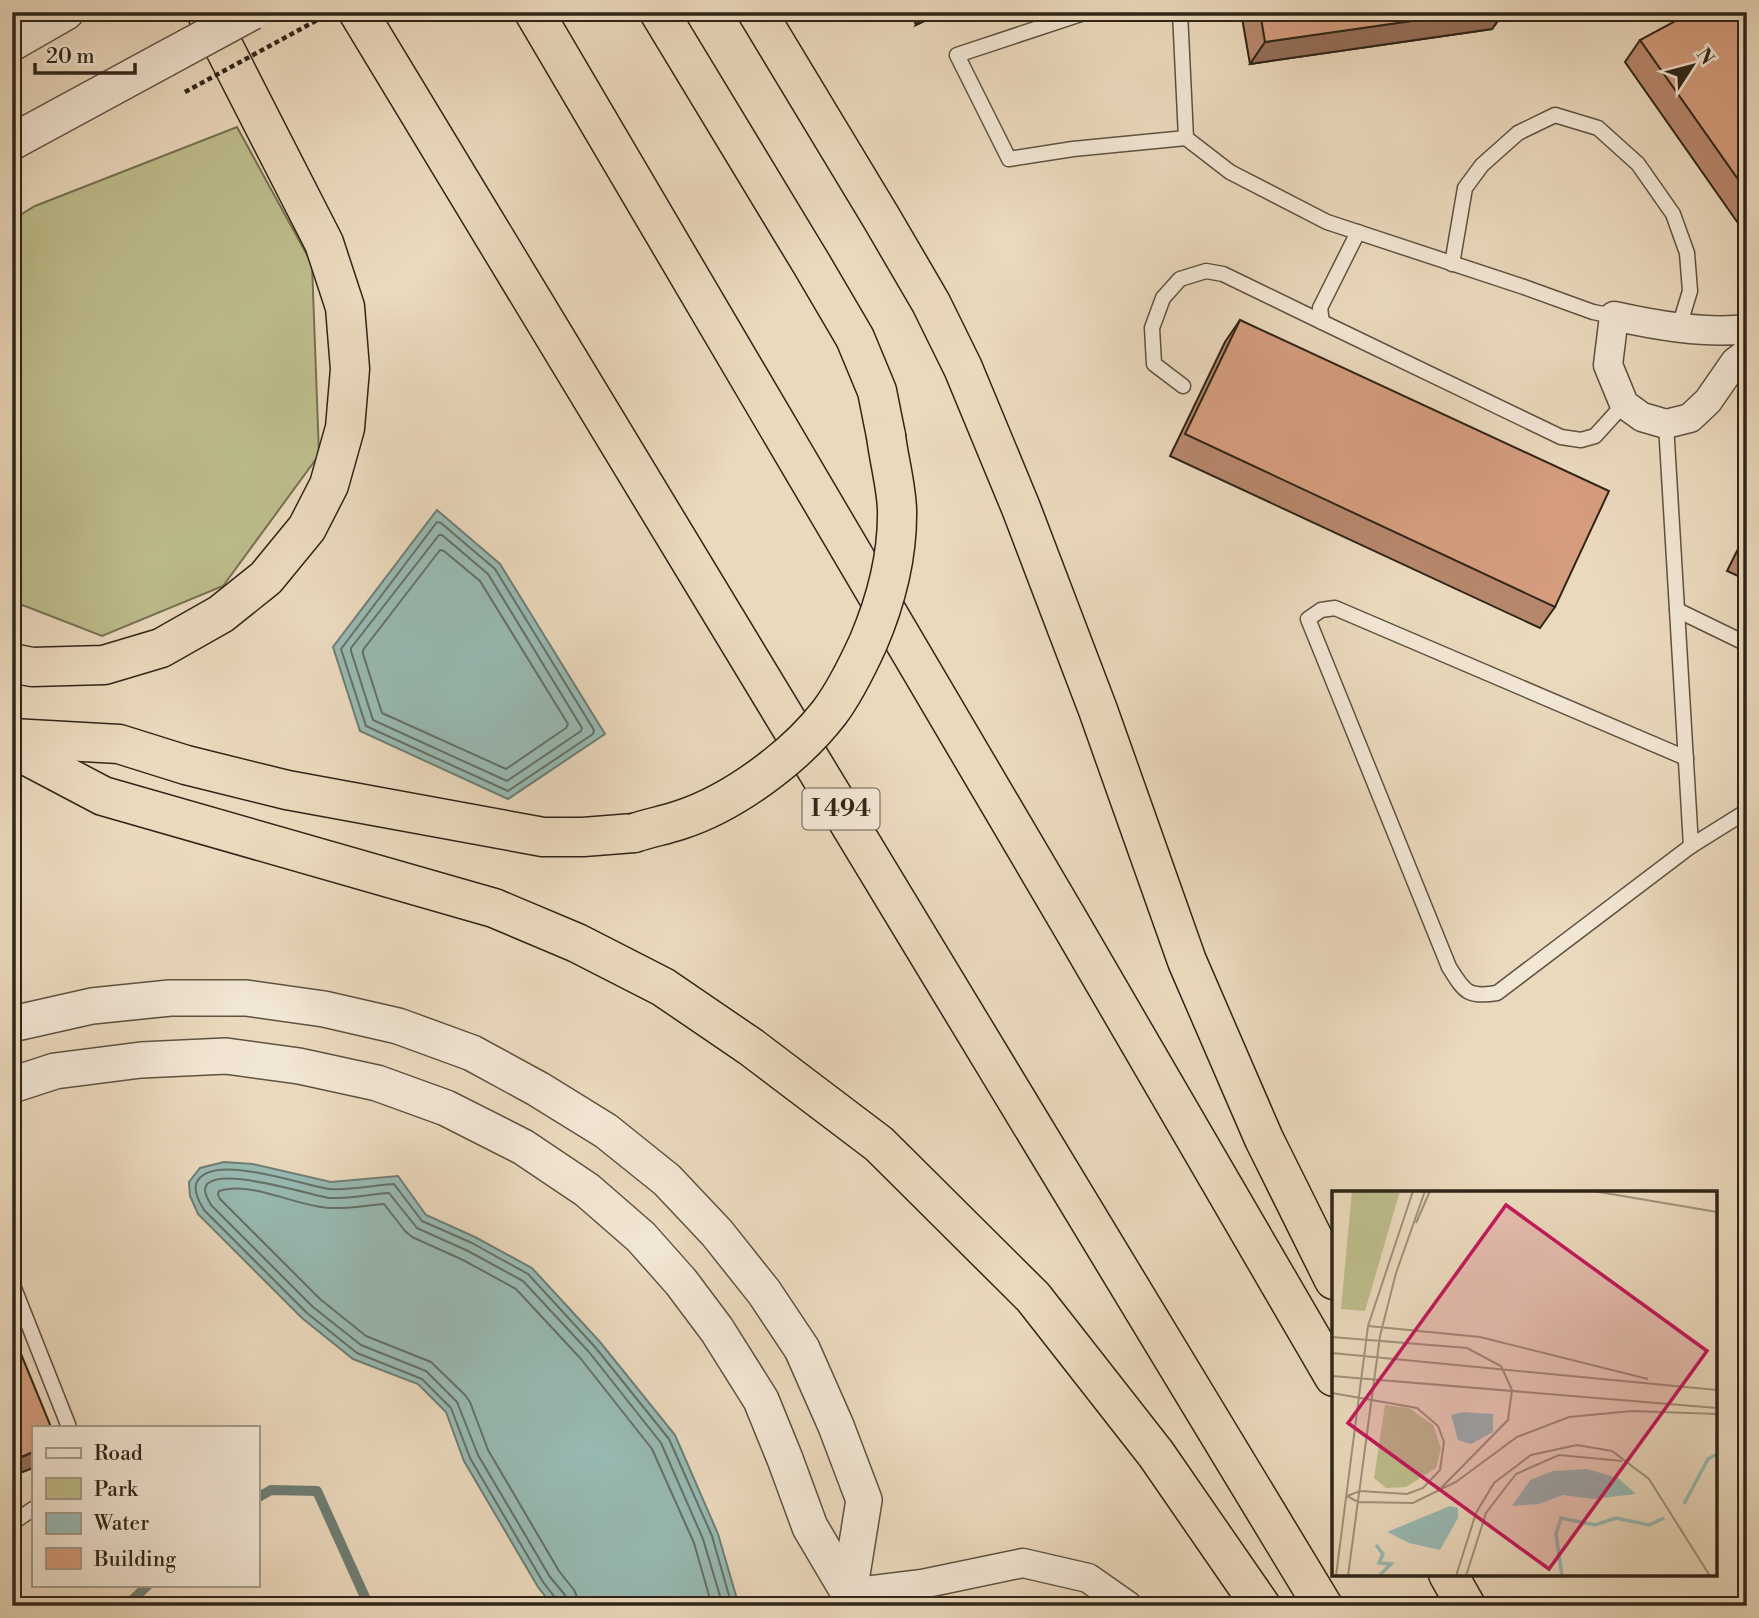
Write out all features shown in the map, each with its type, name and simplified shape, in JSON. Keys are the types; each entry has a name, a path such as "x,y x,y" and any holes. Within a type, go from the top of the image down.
{"highway":[{"path":"12,663 32,667 104,665 161,648 221,614 266,578 307,528 329,485 345,428 349,369 345,307 324,243 206,12"},
{"name":"I 494","path":"358,12 1323,1606"},
{"path":"534,12 1332,1374"},
{"path":"12,738 120,744 186,765 287,790 543,837 583,837 634,832 682,819 721,802 759,779 804,741 830,712 853,674 874,630 888,588 894,554 897,508 877,391 855,338 659,12"},
{"path":"757,12 931,303 963,368 1016,496 1093,697 1187,961 1264,1139 1332,1276"},
{"path":"12,748 103,796 494,908 577,943 663,987 751,1047 879,1144 1033,1297 1156,1454 1261,1606"},
{"path":"1449,1576 1466,1606"}],"street":[{"path":"12,43 66,12"},
{"path":"12,142 252,12"},
{"path":"1747,329 1661,326 1614,316 1608,365 1624,404 1642,417 1666,424 1690,418 1708,401 1735,362 1747,353"},
{"path":"12,1024 92,1006 170,998 246,998 324,1009 398,1026 472,1053 606,1131 667,1180 717,1233 764,1292 802,1349 836,1426 864,1500 850,1599"},
{"path":"12,1085 55,1071 141,1060 226,1056 299,1066 377,1083 446,1108 523,1147 587,1190 641,1237 681,1282 717,1331 761,1400 810,1527 850,1599"},
{"path":"850,1599 1023,1563 1088,1578 1128,1606"}],"lane":[{"path":"1087,12 957,55 1009,159 1073,149 1186,138 1230,172 1327,222 1593,312 1614,316"},
{"path":"1180,12 1186,138"},
{"path":"1452,264 1465,188 1482,165 1518,133 1555,115 1598,128 1638,164 1673,214 1687,253 1690,291 1679,327"},
{"path":"1322,322 1320,308 1359,232"},
{"path":"1183,386 1154,364 1152,328 1163,298 1180,279 1206,271 1223,274 1561,438 1581,440 1595,436 1624,404"},
{"path":"1666,424 1691,846"},
{"path":"1686,758 1335,608 1321,610 1308,619 1449,967 1463,989 1482,996 1497,993 1691,846 1747,811"},
{"path":"1677,611 1747,644"},
{"path":"12,1283 69,1426"},
{"path":"12,1523 32,1510"}],"path":[{"path":"184,92 332,12"}],"green space":[{"path":"237,127 312,264 319,455 223,586 102,636 12,601 12,220 35,206"}],"water":[{"path":"437,510 500,564 605,734 508,799 360,731 333,647"},
{"path":"224,1162 253,1164 331,1182 398,1176 426,1215 475,1237 532,1268 600,1342 675,1435 718,1534 739,1606 553,1606 538,1587 464,1461 446,1412 418,1384 353,1359 302,1318 198,1214 190,1196 189,1182 200,1168"}],"building":[{"path":"1260,12 1474,12 1265,42"},
{"path":"1692,12 1747,12 1747,192 1640,40"},
{"path":"1240,320 1609,491 1555,607 1185,434"},
{"path":"12,1332 51,1426 32,1426 32,1452 12,1461"}],"waterway":[{"path":"259,1497 271,1490 317,1491 369,1606"},
{"path":"126,1606 147,1586"}]}
